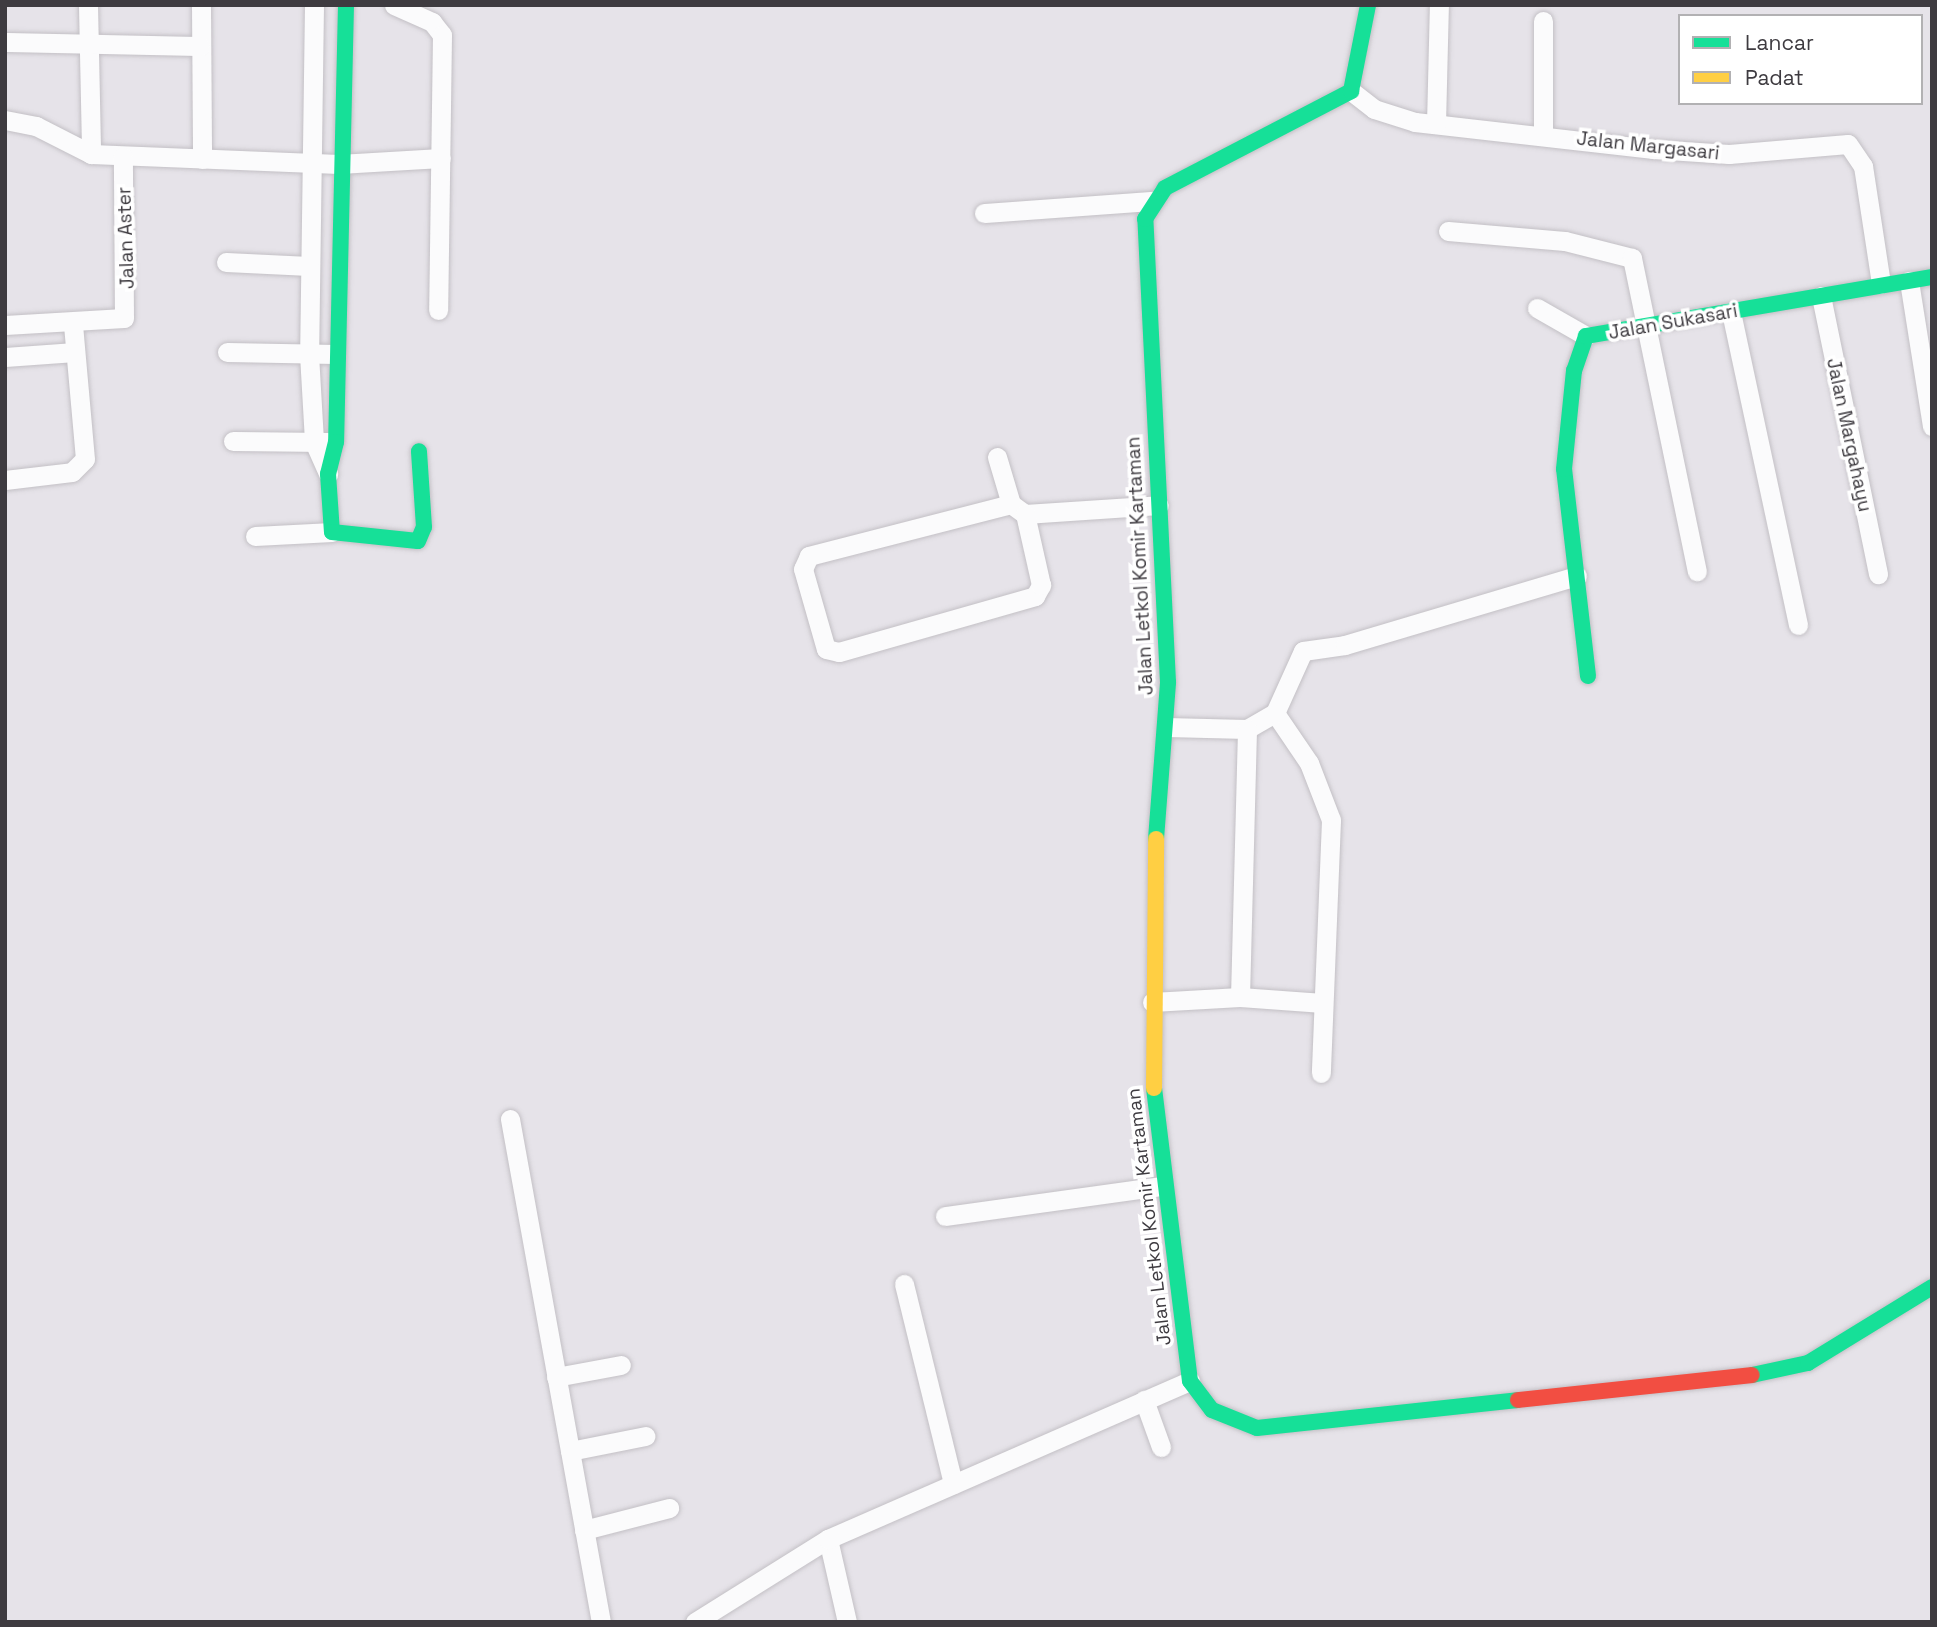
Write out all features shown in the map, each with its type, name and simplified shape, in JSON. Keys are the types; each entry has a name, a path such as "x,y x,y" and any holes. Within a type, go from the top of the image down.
{"street":[{"path":"88,5 91,154"},
{"path":"201,5 202,159"},
{"path":"314,5 309,163 309,355 314,442 328,474"},
{"path":"332,533 328,474 337,442 335,354 346,5"},
{"path":"394,5 442,33 438,310"},
{"path":"984,213 1152,201 1180,179 1351,91 1368,5"},
{"path":"1436,124 1439,5"},
{"path":"1543,135 1544,22"},
{"path":"5,42 200,46"},
{"name":"Jalan Margasari","path":"1351,91 1395,117 1436,124 1707,154 1851,145 1864,172 1881,284"},
{"path":"5,120 36,126 91,154 339,164 441,158"},
{"name":"Jalan Aster","path":"73,324 124,318 123,156"},
{"name":"Jalan Letkol Komir Kartaman","path":"1152,201 1145,245 1159,505 1166,727 1152,1002 1162,1185 1190,1381"},
{"path":"1448,230 1627,254 1635,263 1646,330 1697,571"},
{"path":"226,262 309,266"},
{"name":"Jalan Sukasari","path":"1588,676 1565,434 1574,371 1586,336 1646,330 1881,284 1932,277"},
{"path":"1909,281 1932,426"},
{"name":"Jalan Margahayu","path":"1821,296 1878,574"},
{"path":"5,305 5,323 73,324 82,466 5,480"},
{"path":"1537,308 1586,336"},
{"path":"1731,312 1798,625"},
{"path":"5,357 75,352"},
{"path":"228,352 335,354"},
{"path":"233,441 337,442"},
{"path":"255,536 332,533 418,541 424,527 419,451"},
{"path":"997,457 1018,509 1041,584 1035,596 839,652 826,649 803,569 809,556 1018,509 1159,505"},
{"path":"1166,727 1247,729 1275,713 1303,651 1345,645 1577,576"},
{"path":"1275,713 1309,764 1331,820 1321,1073"},
{"path":"1240,997 1247,729"},
{"path":"1152,1002 1240,997 1323,1003"},
{"path":"510,1119 601,1622"},
{"path":"946,1216 1162,1185"},
{"path":"904,1284 953,1484"},
{"path":"695,1622 828,1539 1190,1381 1213,1410 1257,1428 1774,1373 1808,1363 1932,1287"},
{"path":"556,1377 621,1365"},
{"path":"1144,1400 1161,1447"},
{"path":"570,1451 646,1436"},
{"path":"584,1530 669,1508"},
{"path":"828,1539 847,1622"}],"traffic: fast":[{"path":"346,5 336,442 328,474 332,532 418,541 424,527 419,451"},
{"path":"1156,839 1168,682 1145,219 1165,188 1351,91 1368,5"},
{"path":"1588,676 1564,469 1574,371 1586,336 1932,277"},
{"path":"1154,1088 1190,1381 1212,1410 1257,1428 1518,1400"},
{"path":"1752,1375 1808,1363 1932,1287"}],"traffic: slow":[{"path":"1154,1088 1156,839"}],"traffic: jam":[{"path":"1518,1400 1752,1375"}]}
